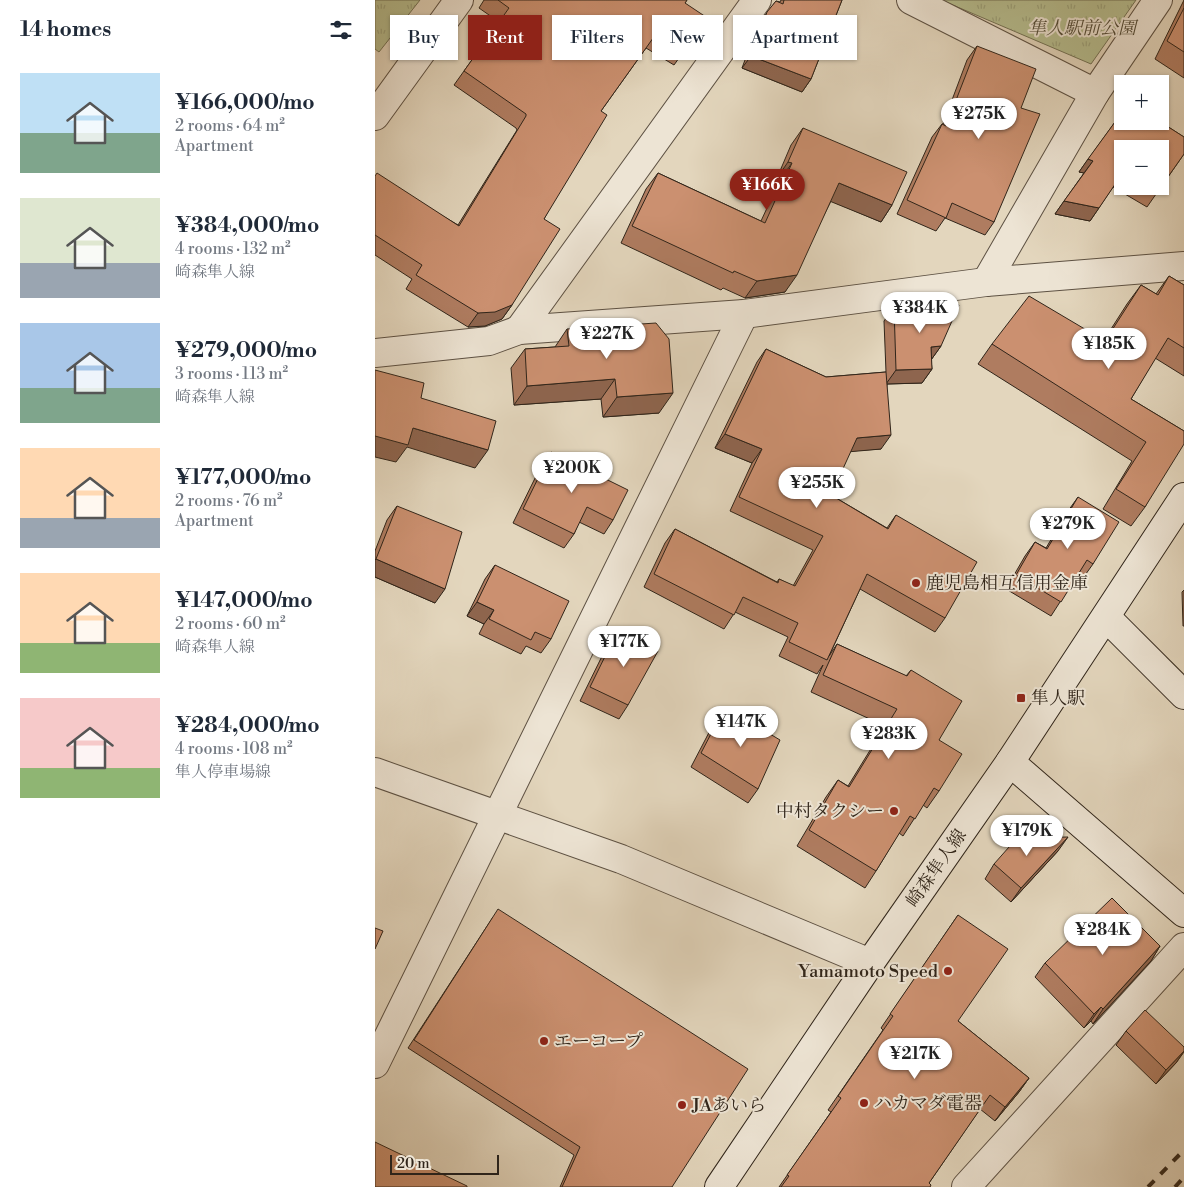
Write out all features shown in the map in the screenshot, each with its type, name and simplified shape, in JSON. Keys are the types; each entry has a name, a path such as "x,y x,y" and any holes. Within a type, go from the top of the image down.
{"street":[{"path":"375,116 459,0"},
{"path":"519,330 757,0"},
{"path":"911,0 1095,93"},
{"path":"986,282 1095,93 1158,0"},
{"path":"375,353 489,341 519,330 744,314 986,282 1184,266"},
{"path":"375,1064 744,314"},
{"name":"崎森隼人線","path":"719,1187 870,963 1011,762 1184,497"},
{"path":"1106,617 1184,694"},
{"path":"1011,762 1184,913"},
{"path":"375,772 621,859 870,963"},
{"path":"966,1187 1184,947"}],"green space":[{"path":"375,0 420,0 408,15 390,15 390,38 379,52 375,49"},
{"name":"隼人駅前公園","path":"941,0 1136,0 1091,64"}],"building":[{"path":"498,0 687,0 685,3 703,15 652,15 652,40 642,54 642,15 552,15 552,60 637,60 601,111 607,115 544,219 560,229 512,305 495,312 478,313 416,275 422,265 375,235 375,176 377,173 459,226 526,116 526,114 464,71 472,60 542,60 542,15 504,15 509,8"},
{"path":"784,0 842,0 836,15 766,15 776,1 783,4"},
{"path":"1184,8 1184,52 1167,41"},
{"path":"977,46 1036,69 1021,108 1040,114 994,222 952,203 946,218 907,200 942,124 946,126"},
{"path":"761,60 818,60 811,79"},
{"path":"1114,123 1114,130 1169,130 1169,127 1184,137 1184,154 1169,175 1169,140 1114,140 1114,186 1099,208 1064,201 1093,161 1088,159"},
{"path":"803,128 907,172 892,205 839,183 797,275 757,281 734,271 733,273 632,226 658,173 765,223 792,163 788,162"},
{"path":"1169,276 1184,285 1184,348 1168,338 1131,399 1184,431 1184,444 1145,507 1116,489 1146,442 992,344 1029,296 1105,341 1141,285 1158,295"},
{"path":"959,305 941,346 931,347 932,369 896,370 894,307"},
{"path":"656,323 669,339 673,393 617,397 615,379 527,386 525,349 569,346 567,329"},
{"path":"766,349 826,377 886,372 891,435 857,438 831,495 888,529 896,515 977,562 945,618 867,574 827,660 789,642 798,623 743,597 734,615 654,574 675,529 778,583 779,579 795,586 823,536 739,497 762,449 725,434"},
{"path":"375,370 424,383 421,398 496,421 488,450 413,428 408,445 375,436"},
{"path":"551,452 628,490 613,520 587,507 574,534 523,509"},
{"path":"1078,497 1119,522 1093,564 1087,560 1061,602 1016,575 1035,542 1047,549"},
{"path":"397,506 462,532 445,589 376,559"},
{"path":"495,565 569,601 551,639 535,632 531,640 489,619 494,610 477,602"},
{"path":"618,630 658,651 628,705 590,687"},
{"path":"837,644 907,676 911,670 962,701 939,740 962,754 939,791 934,788 915,819 910,816 876,871 809,830 838,780 849,787 897,709 823,675"},
{"path":"725,707 780,740 758,789 701,753"},
{"path":"1068,837 1021,888 994,864 1017,838"},
{"path":"1112,898 1160,946 1103,1009 1101,1007 1094,1014 1045,963"},
{"path":"498,909 748,1069 672,1187 562,1187 580,1147 414,1040"},
{"path":"958,915 1008,949 958,1021 1029,1078 1005,1107 990,1095 929,1183 930,1187 781,1187 789,1176 787,1175 841,1098 838,1096 893,1016 890,1014"},
{"path":"375,928 383,931 375,949"},
{"path":"1145,1010 1184,1047 1184,1051 1166,1070 1126,1031"},
{"path":"375,1142 467,1186 467,1187 375,1187"}],"railway":[{"path":"1148,1187 1184,1150"},
{"path":"1175,1187 1184,1177"}],"place":[{"name":"鹿児島相互信用金庫","path":"916,583"},
{"name":"隼人駅","path":"1021,698"},
{"name":"中村タクシー","path":"894,811"},
{"name":"Yamamoto Speed","path":"948,971"},
{"name":"エーコープ","path":"544,1041"},
{"name":"ハカマダ電器","path":"864,1103"},
{"name":"JAあいら","path":"682,1105"}]}
